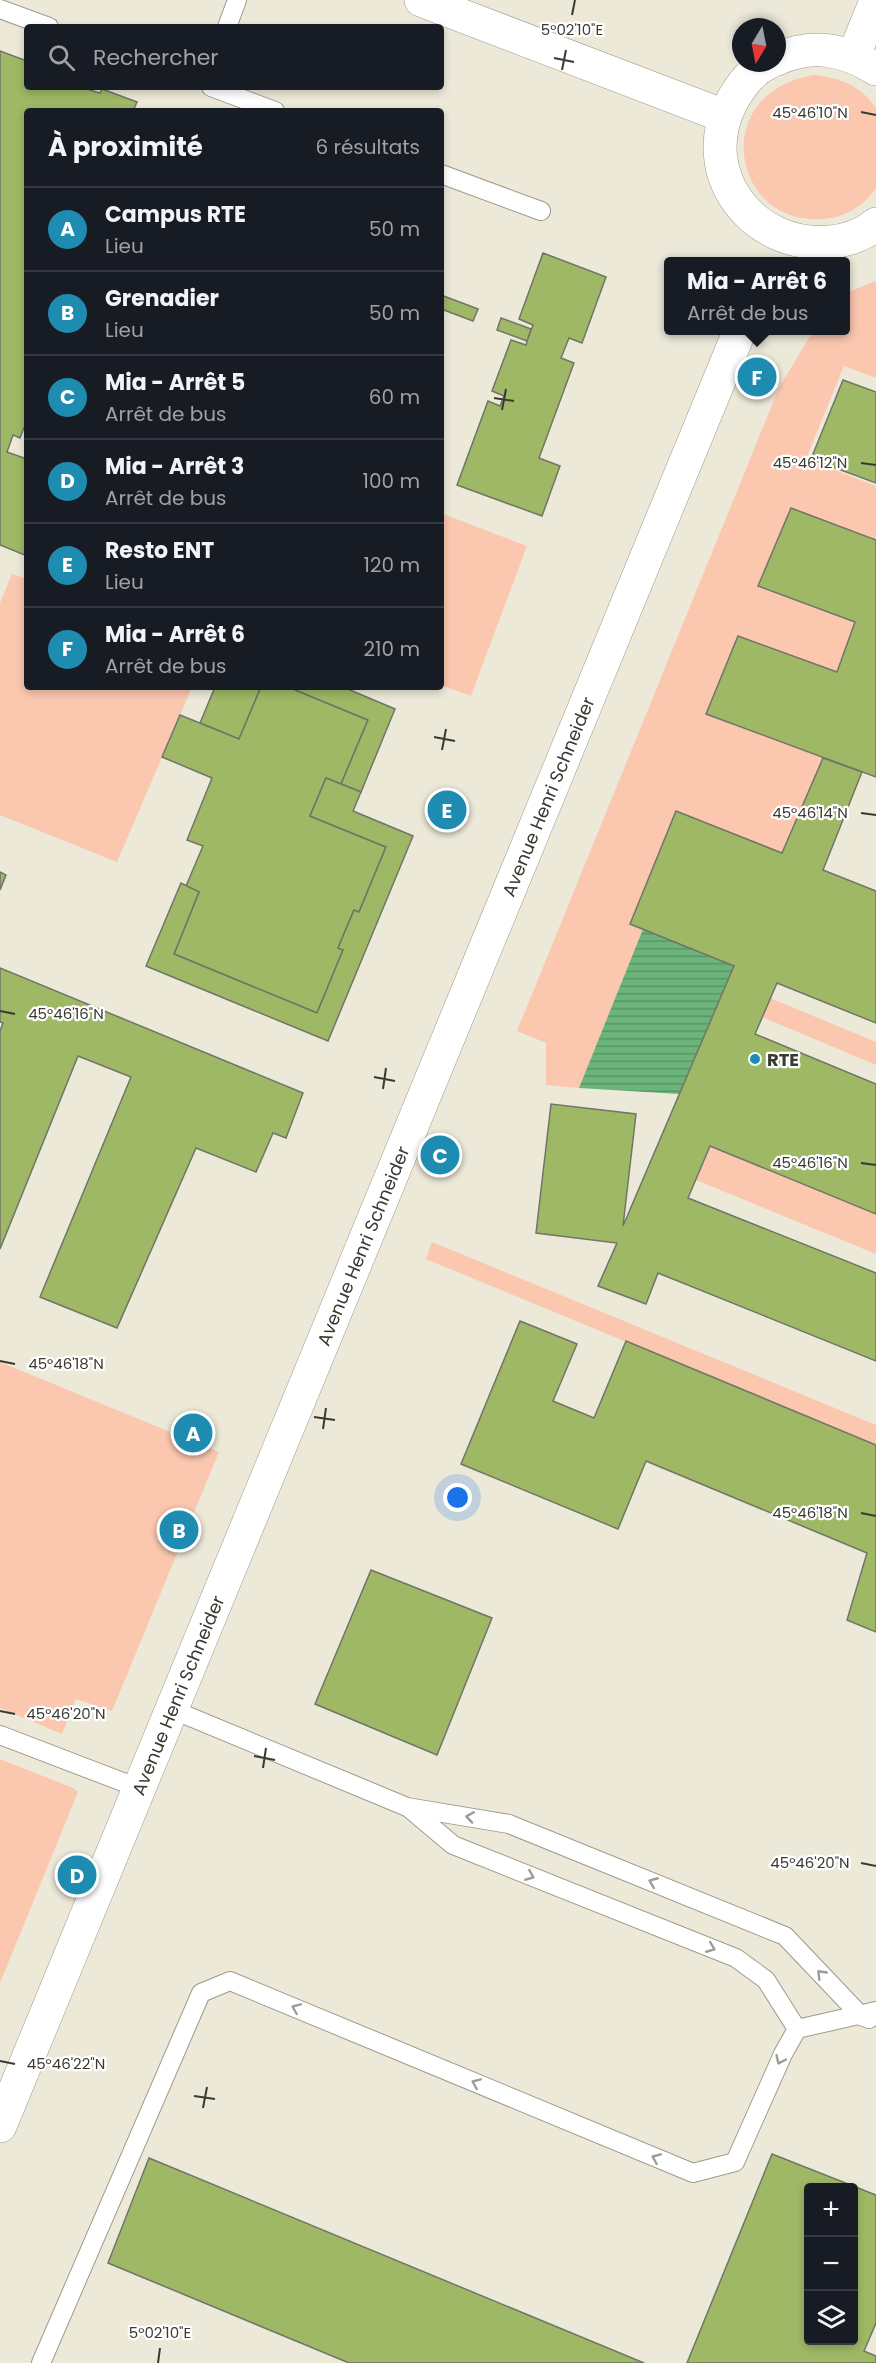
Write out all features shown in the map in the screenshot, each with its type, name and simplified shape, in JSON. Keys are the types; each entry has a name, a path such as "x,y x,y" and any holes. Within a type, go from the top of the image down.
{"street":[{"path":"421,0 724,116"},
{"path":"786,55 825,48 865,62 876,1"},
{"path":"757,72 739,87 724,116 720,145 723,174 736,200 777,250 842,241 876,224"},
{"name":"Avenue Henri Schneider","path":"0,2126 141,1789 171,1709 738,335"}],"lane":[{"path":"228,24 237,0"},
{"path":"0,9 41,24"},
{"path":"219,90 267,108"},
{"path":"444,175 541,211"},
{"path":"171,1709 407,1807 509,1824 785,1936 871,2016"},
{"path":"0,1735 141,1789"},
{"path":"407,1807 453,1845 736,1958 766,1980 797,2030"},
{"path":"41,2363 201,1993 230,1981 693,2173 735,2162 783,2054 797,2030 871,2016"}],"shaded area":[{"path":"814,75 849,84 870,100 876,108 876,188 868,199 856,208 831,218 797,217 771,205 753,184 744,159 745,132 757,107 779,87"},
{"path":"876,281 876,378 844,366 806,459 876,486 876,540 791,508 758,586 855,622 837,672 738,636 706,713 823,758 782,853 676,811 630,923 643,929 579,1088 546,1085 546,1043 517,1031 779,388 811,335 850,335 850,291"},
{"path":"444,514 527,546 471,696 444,686"},
{"path":"12,574 24,578 24,690 191,690 117,862 0,815 0,603"},
{"path":"643,929 734,966 679,1094 579,1088"},
{"path":"770,998 876,1042 876,1065 762,1017"},
{"path":"710,1146 876,1214 876,1254 696,1180"},
{"path":"432,1242 876,1425 876,1445 426,1259"},
{"path":"0,1362 219,1452 112,1711 76,1699 62,1734 0,1708"},
{"path":"0,1759 78,1792 0,1983"}],"building":[{"path":"0,51 24,60 24,90 90,90 100,93 105,90 137,102 134,108 24,108 24,428 20,438 13,435 7,452 24,458 24,555 0,545"},
{"path":"543,253 606,277 582,343 569,338 561,358 574,363 539,458 560,466 542,516 457,485 488,401 500,406 504,396 492,391 511,340 526,345 533,325 519,319"},
{"path":"444,296 478,309 473,321 444,310"},
{"path":"501,318 531,329 527,341 497,330"},
{"path":"843,380 876,392 876,483 811,459"},
{"path":"791,508 876,540 876,777 706,714 738,636 837,672 855,622 758,586"},
{"path":"214,690 260,690 239,739 200,723"},
{"path":"260,690 295,690 368,720 341,784 326,778 310,816 386,847 359,912 354,910 338,948 343,950 317,1013 174,954 199,892 186,886 203,846 187,840 212,778 162,757 180,715 239,739"},
{"path":"295,690 350,690 395,709 361,792 341,784 368,720"},
{"name":"RTE","path":"823,758 862,772 823,870 876,891 876,1023 777,983 755,1034 876,1084 876,1214 710,1146 688,1198 876,1273 876,1361 658,1273 646,1304 598,1286 617,1243 536,1233 551,1104 636,1114 623,1226 734,966 630,924 676,811 782,853"},
{"path":"326,778 361,792 353,811 413,836 328,1041 146,966 181,883 199,892 174,954 317,1013 343,950 338,948 354,910 359,912 386,847 310,816"},
{"path":"445,796 457,802 449,822 437,818"},
{"path":"0,872 6,875 0,890"},
{"path":"0,968 303,1093 286,1138 273,1133 256,1172 196,1148 117,1328 40,1297 131,1077 78,1056 0,1249 0,1031 3,1023 0,1022"},
{"path":"520,1321 577,1344 553,1401 594,1418 626,1341 876,1445 876,1632 847,1620 867,1553 646,1461 618,1529 461,1464"},
{"path":"182,1421 210,1432 205,1445 177,1433"},
{"path":"178,1516 189,1521 192,1518 179,1548 179,1544 168,1539"},
{"path":"371,1570 492,1618 437,1755 315,1704"},
{"path":"772,2154 846,2183 804,2183 804,2345 858,2345 858,2188 876,2195 876,2323 864,2351 876,2356 876,2363 687,2363"},
{"path":"149,2158 644,2363 349,2363 108,2263"}],"place":[{"name":"Mia - Arrêt 6","path":"757,377"},
{"name":"Resto ENT","path":"447,810"},
{"name":"RTE","path":"755,1059"},
{"name":"Mia - Arrêt 5","path":"440,1155"},
{"name":"Campus RTE","path":"193,1433"},
{"name":"Grenadier","path":"179,1530"},
{"name":"Mia - Arrêt 3","path":"77,1875"}]}
